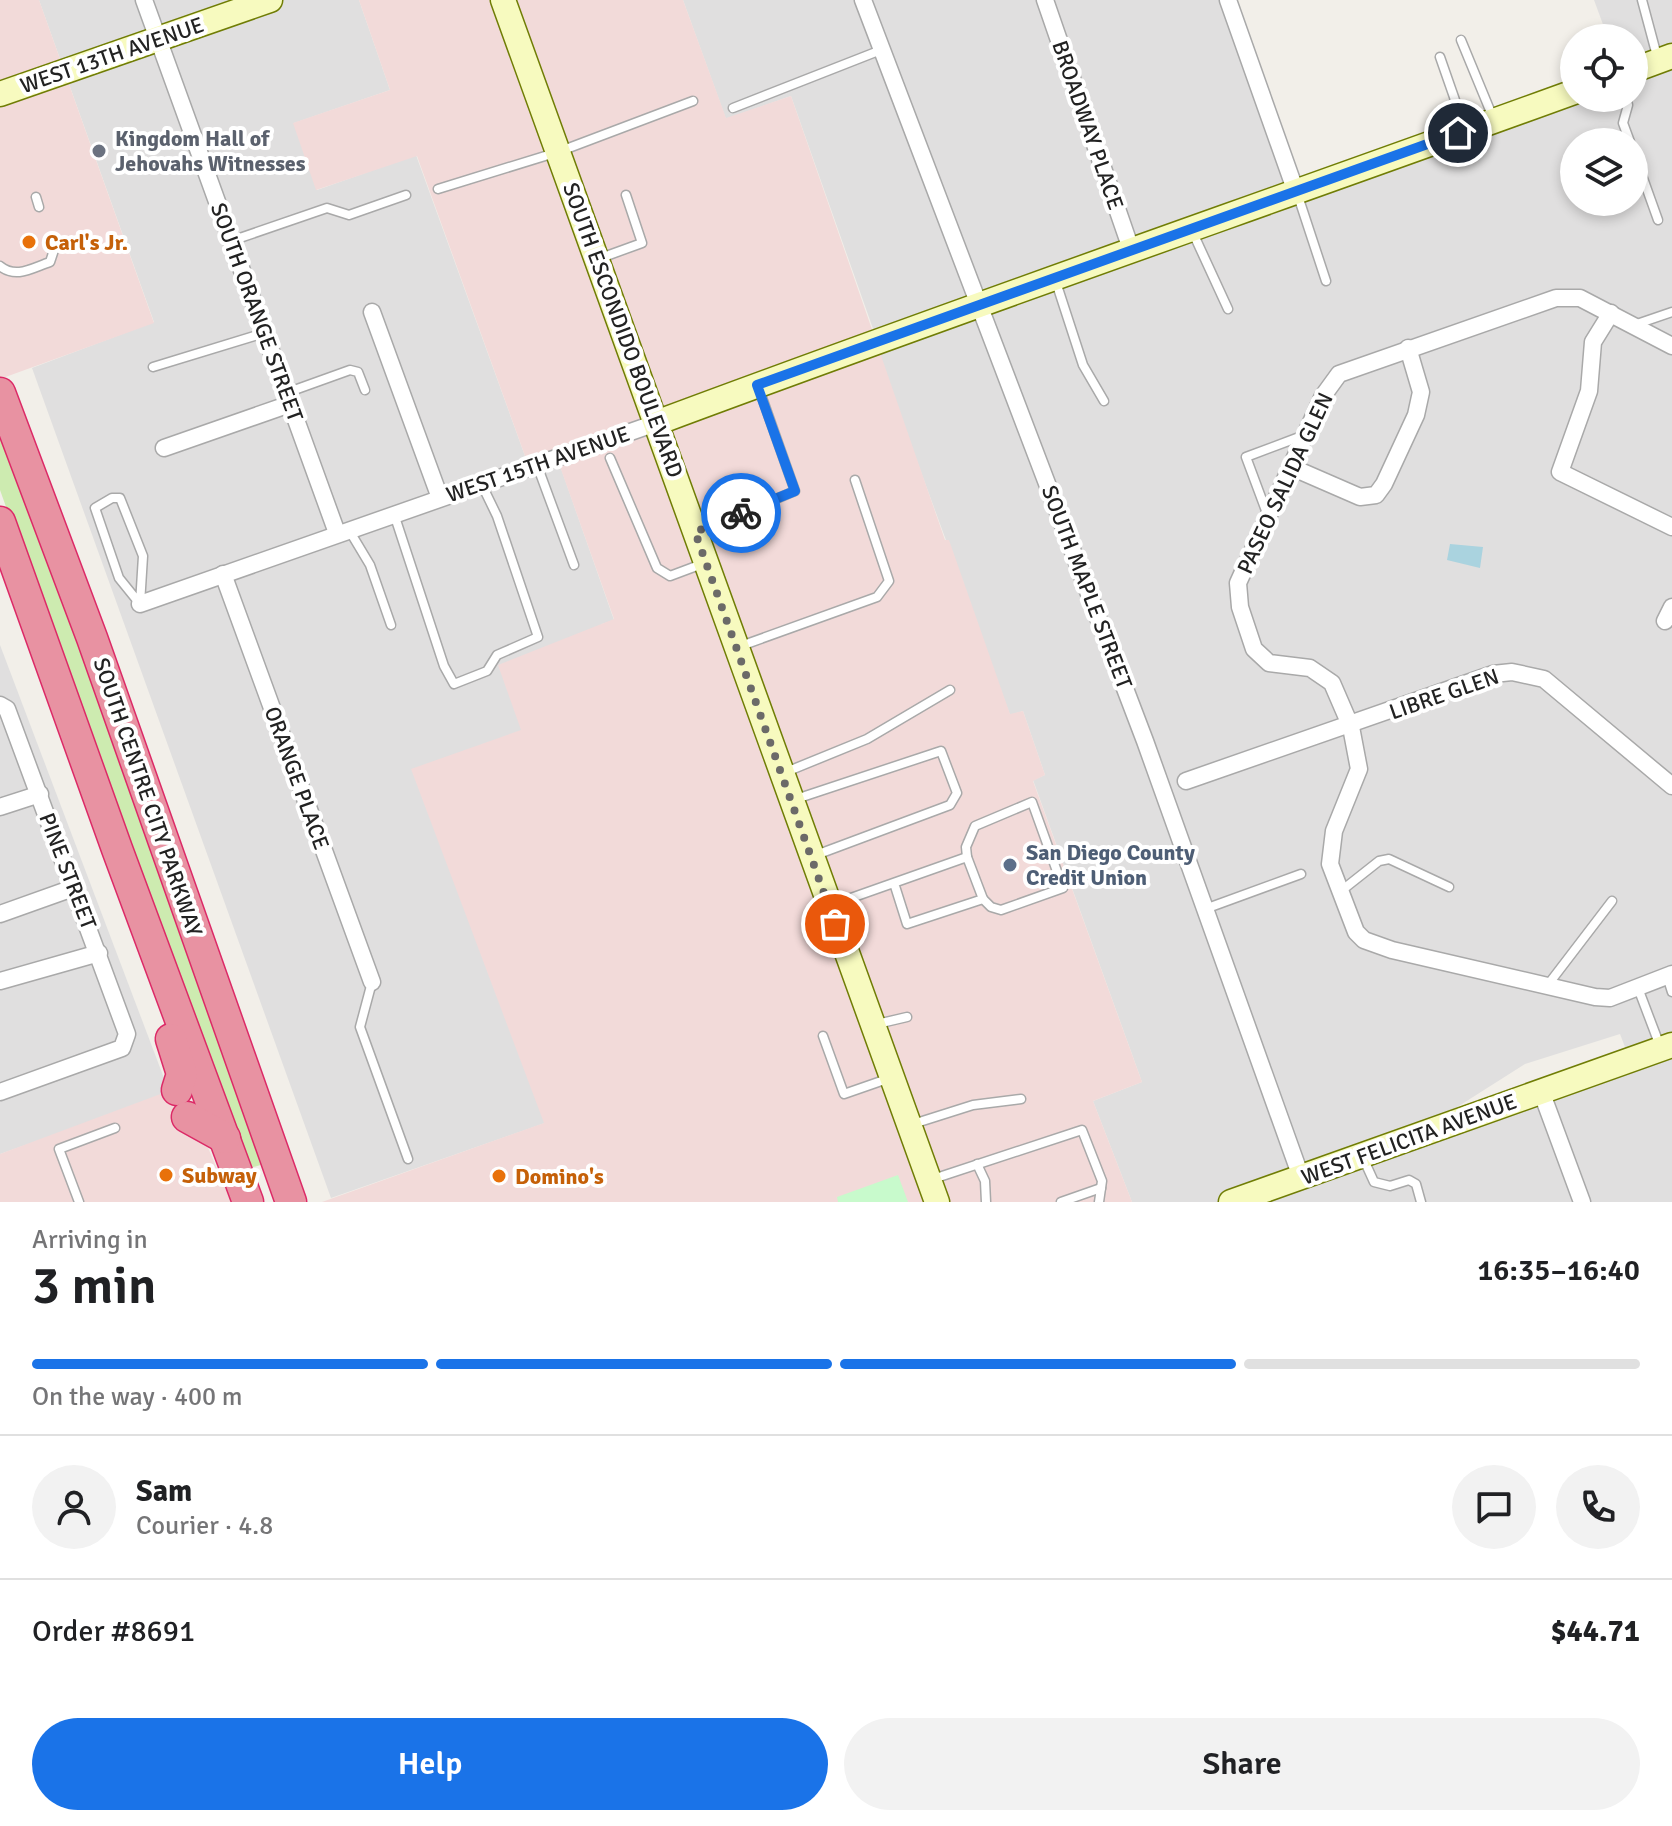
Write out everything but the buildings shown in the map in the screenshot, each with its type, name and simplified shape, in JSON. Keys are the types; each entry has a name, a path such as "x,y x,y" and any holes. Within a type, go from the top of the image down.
{"highway":[{"name":"SOUTH CENTRE CITY PARKWAY","path":"0,393 97,653 291,1202"},
{"name":"SOUTH CENTRE CITY PARKWAY","path":"0,522 248,1202"},
{"path":"117,849 142,955 182,1074 182,1104 225,1138"}],"main road":[{"name":"SOUTH ESCONDIDO BOULEVARD","path":"503,0 932,1191"},
{"name":"WEST 13TH AVENUE","path":"0,94 265,1"},
{"name":"WEST 15TH AVENUE","path":"656,423 873,341 980,307 1131,249 1560,97"},
{"name":"WEST FELICITA AVENUE","path":"1231,1202 1266,1197 1301,1177 1666,1046"}],"street":[{"name":"SOUTH ORANGE STREET","path":"144,0 288,398 343,531"},
{"name":"SOUTH MAPLE STREET","path":"863,0 1205,909 1301,1177"},
{"name":"BROADWAY PLACE","path":"1045,0 1131,249"},
{"path":"1228,0 1296,192"},
{"name":"PASEO SALIDA GLEN","path":"1670,981 1638,987 1610,998 1547,986 1364,940 1356,932 1330,864 1334,831 1359,769 1351,727 1332,683 1310,668 1269,663 1254,649 1240,607 1238,583 1323,396 1339,374 1556,298 1580,298 1672,346"},
{"path":"372,312 440,498"},
{"path":"1611,313 1593,342 1589,391 1560,472 1672,527"},
{"path":"1291,467 1360,497 1376,495 1416,415 1421,392 1408,348"},
{"path":"164,448 288,398"},
{"name":"WEST 15TH AVENUE","path":"140,604 656,423"},
{"name":"ORANGE PLACE","path":"223,574 372,982"},
{"name":"LIBRE GLEN","path":"1186,781 1351,727 1493,674 1512,672 1544,679 1672,786"},
{"name":"PINE STREET","path":"0,1092 122,1048 127,1034 40,794 4,707"},
{"path":"0,807 40,794"},
{"path":"0,914 73,888"},
{"path":"0,981 99,953"},
{"path":"1541,1091 1582,1202"}],"lane":[{"path":"1642,0 1665,58"},
{"path":"1461,40 1494,121"},
{"path":"733,108 881,50"},
{"path":"1440,57 1455,100 1450,110 1458,133"},
{"path":"438,189 558,152 693,101"},
{"path":"1296,192 1326,281"},
{"path":"1648,192 1658,220"},
{"path":"231,241 327,208 349,215 406,195"},
{"path":"597,259 642,243 626,195"},
{"path":"36,197 39,207"},
{"path":"1191,229 1228,309"},
{"path":"0,266 9,272 19,273 50,262 54,250"},
{"path":"1055,278 1083,365 1104,401"},
{"path":"1634,326 1672,312"},
{"path":"153,367 265,333"},
{"path":"288,398 350,370 358,372 365,390"},
{"path":"695,532 795,491 757,385"},
{"path":"1268,517 1246,457 1305,435"},
{"path":"610,458 657,568 665,575 678,575 706,562"},
{"path":"536,464 574,565"},
{"path":"738,647 877,597 889,581 855,480"},
{"path":"394,514 444,666 454,684 487,671 497,655 538,637 502,530 481,483"},
{"path":"120,498 143,556 140,604 119,578 114,566 95,508 102,501 120,498"},
{"path":"343,531 370,565 391,625"},
{"path":"782,774 867,739 950,690"},
{"path":"791,800 941,751 957,793 950,805 812,857"},
{"path":"1032,802 1063,888 1001,910 991,907 983,899 967,857 966,847 975,826 1032,802"},
{"path":"829,906 967,857"},
{"path":"1341,891 1379,861 1389,859 1449,887"},
{"path":"1205,909 1301,874"},
{"path":"894,883 907,924 983,899"},
{"path":"1547,986 1612,901"},
{"path":"372,982 360,1027 408,1159"},
{"path":"1638,987 1666,1046"},
{"path":"872,1026 907,1017"},
{"path":"823,1036 844,1094 891,1077"},
{"path":"909,1125 973,1105 1021,1099"},
{"path":"79,1202 59,1149 115,1128"},
{"path":"932,1191 977,1164 1082,1130 1102,1181 1099,1202"},
{"path":"1362,1155 1374,1182 1390,1186 1409,1180 1416,1184 1421,1202"},
{"path":"977,1164 985,1181 986,1202"},
{"path":"1061,1202 1101,1188"}],"shaded area":[{"path":"0,0 39,0 154,323 0,379"},
{"path":"39,0 359,0 390,90 294,123 317,190 416,155 529,467 557,457 614,620 602,624 518,1050 545,1123 331,1198 32,368 154,322"},
{"path":"359,0 683,0 726,118 791,96 945,540 949,540 1010,714 1023,711 1045,775 1033,781 1142,1082 1093,1101 1132,1202 322,1202 544,1123 411,769 521,730 498,665 614,619 557,458 529,467 417,156 316,190 293,123 390,90"},
{"path":"683,0 1228,0 1297,192 1560,103 1560,112 1648,112 1648,24 1603,24 1594,0 1672,0 1672,1202 1132,1202 1093,1101 1142,1082 1033,780 1045,775 1023,711 1010,715 873,341 877,340 791,96 726,119","holes":["1620,1034 1633,1068 1410,1137 1525,1064"]},
{"path":"0,645 170,1094 0,1154"},
{"path":"182,1086 231,1202 0,1202 0,1154"}],"green space":[{"path":"0,421 267,1163 244,1170 0,490"},
{"path":"898,1175 908,1202 838,1202 837,1197"}],"water":[{"path":"1450,544 1483,547 1480,568 1447,560"}],"way so far":[{"path":"741,513 695,532 835,924"}],"place":[{"name":"Kingdom Hall of Jehovahs Witnesses","path":"99,151"},
{"name":"Carl's Jr.","path":"29,242"},
{"name":"San Diego County Credit Union","path":"1010,865"},
{"name":"Subway","path":"166,1175"},
{"name":"Domino's","path":"499,1176"}],"route":[{"path":"741,513 795,491 757,385 1458,133"}]}
